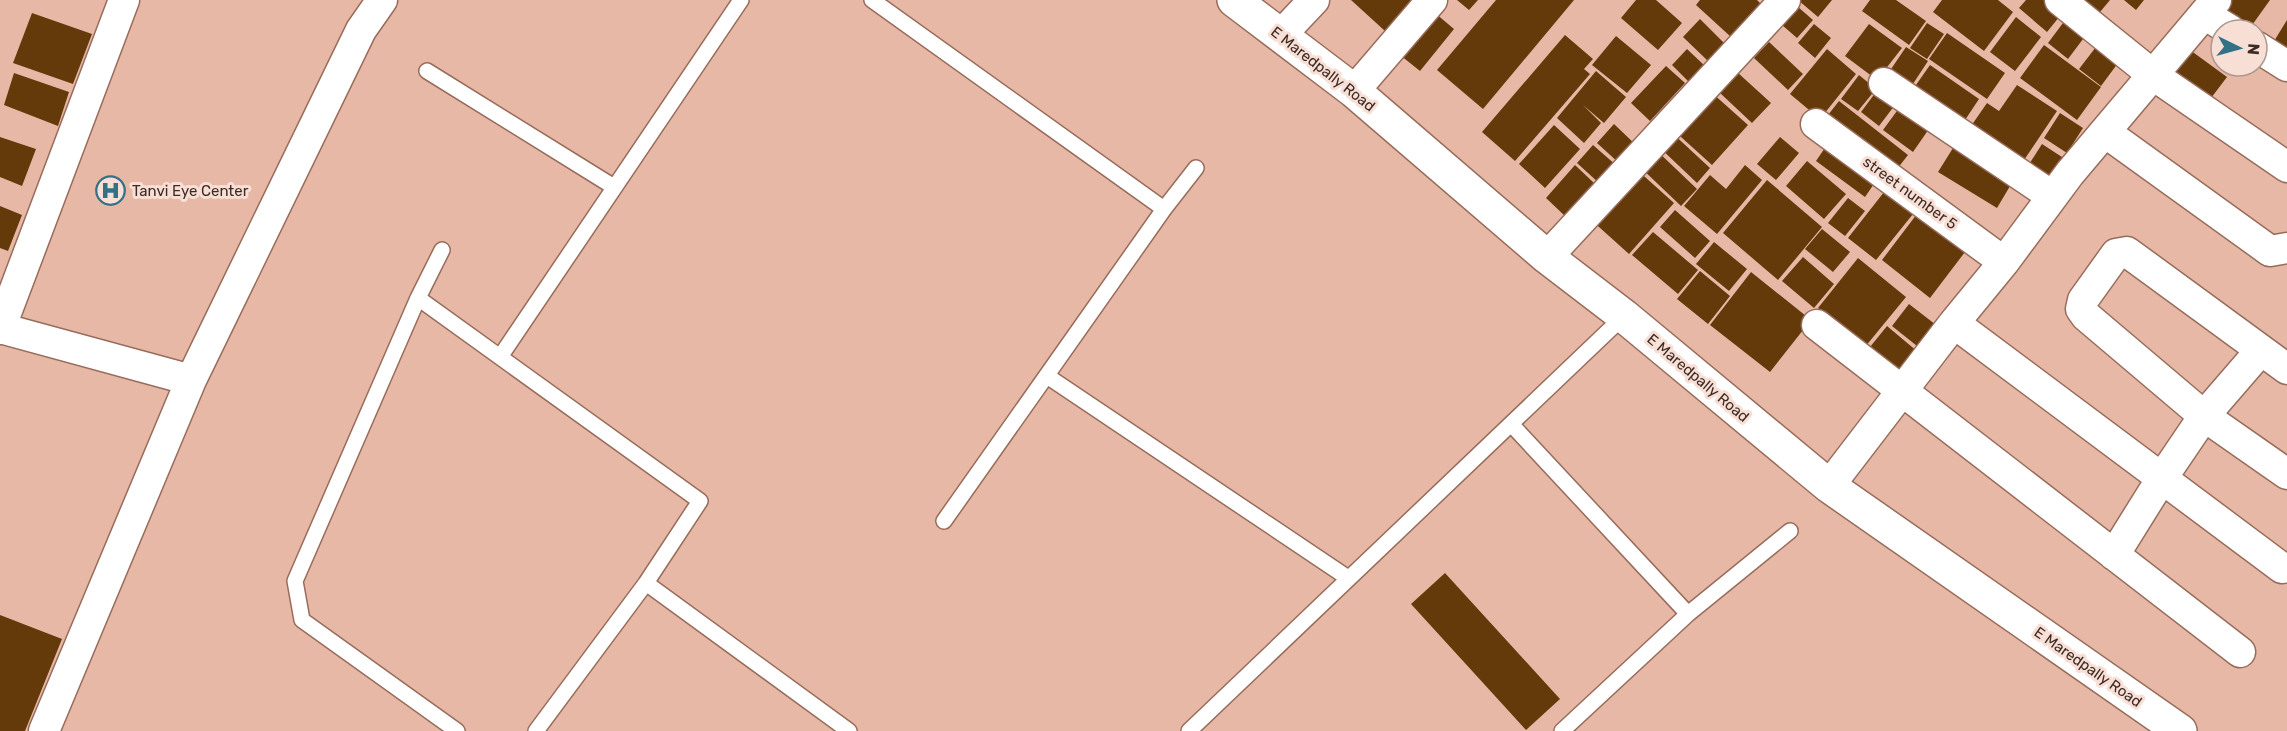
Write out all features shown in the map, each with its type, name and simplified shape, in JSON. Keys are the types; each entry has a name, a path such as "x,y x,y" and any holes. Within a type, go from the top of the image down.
{"main road":[{"name":"E Maredpally Road","path":"1234,0 1354,91 1547,257 1624,316 1829,486 2180,731"}],"street":[{"path":"124,0 0,329 191,380"},
{"path":"44,731 191,380 361,30 382,0"},
{"path":"1280,36 1314,0"},
{"path":"1354,91 1432,0"},
{"path":"2060,0 2153,75 2287,167"},
{"path":"1547,257 1775,4"},
{"path":"1829,486 1954,323 2004,262 2052,196 2210,7"},
{"path":"2269,55 2287,66"},
{"path":"1884,83 2052,196"},
{"name":"street number 5","path":"1815,124 2004,262"},
{"path":"2105,132 2270,251 2287,248"},
{"path":"2287,369 2127,252 2116,254 2083,300 2081,309 2086,316 2204,416 2287,474"},
{"path":"1954,323 2282,568"},
{"path":"1817,325 2240,652"},
{"path":"2114,555 2204,416 2261,350"}],"lane":[{"path":"500,357 741,0"},
{"path":"872,0 1164,209"},
{"path":"427,71 614,187"},
{"path":"944,521 1164,209 1196,168"},
{"path":"442,250 418,298 295,581 302,620 457,731"},
{"path":"418,298 700,501 646,583 536,731"},
{"path":"1189,731 1624,316"},
{"path":"1047,376 1348,578"},
{"path":"1511,424 1688,614"},
{"path":"1562,731 1688,614 1790,531"},
{"path":"646,583 849,731"}],"building":[{"path":"1351,0 1414,0 1385,31"},
{"path":"1457,0 1478,0 1469,10"},
{"path":"1496,0 1574,0 1483,109 1437,70"},
{"path":"1636,0 1656,0 1682,23 1658,50 1621,18"},
{"path":"1700,0 1757,0 1761,4 1731,37 1696,5"},
{"path":"1790,0 1813,20 1797,38 1774,18"},
{"path":"1798,0 1832,0 1818,17"},
{"path":"1870,0 1896,0 1926,21 1909,45 1862,11"},
{"path":"1942,0 1998,0 2013,12 1984,51 1933,12"},
{"path":"2026,0 2050,0 2064,11 2047,32 2019,8"},
{"path":"2063,0 2110,0 2090,24"},
{"path":"2124,0 2144,0 2136,10"},
{"path":"2228,0 2270,0 2257,18 2235,18 2222,9"},
{"path":"32,13 92,34 73,84 13,63"},
{"path":"1435,13 1454,29 1420,71 1400,55"},
{"path":"2069,15 2089,31 2068,59 2048,43"},
{"path":"2016,17 2041,37 2015,71 1990,52"},
{"path":"1700,19 1724,43 1708,61 1683,37"},
{"path":"2287,20 2287,63 2269,52"},
{"path":"1927,23 1944,34 1927,59 1910,48"},
{"path":"1814,24 1831,38 1815,58 1798,43"},
{"path":"1869,24 1902,48 1877,80 1845,56"},
{"path":"1947,33 2005,73 1987,99 1929,59"},
{"path":"1565,35 1593,59 1584,69 1590,74 1515,161 1482,132"},
{"path":"1616,36 1651,65 1627,93 1592,65"},
{"path":"1769,42 1803,74 1788,90 1754,58"},
{"path":"2099,43 2121,59 2101,86 2079,69"},
{"path":"2044,45 2101,87 2077,120 2020,78"},
{"path":"1906,47 1928,61 1909,90 1887,75"},
{"path":"1687,49 1706,67 1691,84 1672,65"},
{"path":"1827,49 1856,74 1820,119 1790,94"},
{"path":"2190,50 2209,64 2209,78 2226,78 2205,106 2169,79"},
{"path":"1930,65 1979,99 1961,126 1911,92"},
{"path":"1666,66 1685,83 1650,121 1631,103"},
{"path":"1596,71 1626,97 1604,123 1583,105 1601,123 1584,143 1557,118"},
{"path":"1737,72 1771,103 1752,123 1719,92"},
{"path":"14,73 69,92 58,126 4,105"},
{"path":"1859,75 1876,89 1858,111 1841,99"},
{"path":"2017,85 2057,111 2020,166 1969,129 1987,103 1999,111"},
{"path":"1879,88 1898,101 1879,126 1861,112"},
{"path":"1711,92 1748,125 1712,165 1670,127"},
{"path":"1839,101 1908,155 1890,178 1821,124"},
{"path":"1902,104 1931,126 1913,152 1883,130"},
{"path":"2060,113 2083,128 2067,153 2044,138"},
{"path":"1614,124 1637,146 1620,164 1597,143"},
{"path":"1554,125 1580,149 1545,188 1519,164"},
{"path":"1670,131 1710,168 1697,183 1657,145"},
{"path":"0,137 36,149 22,186 0,177"},
{"path":"1780,137 1799,153 1776,180 1757,164"},
{"path":"1831,139 1880,175 1865,197 1816,161"},
{"path":"1958,140 2016,176 1997,208 1938,172"},
{"path":"2042,144 2065,159 2048,184 2026,169"},
{"path":"1593,145 1617,166 1600,184 1577,163"},
{"path":"1654,148 1697,189 1681,206 1638,165"},
{"path":"1807,161 1846,194 1824,219 1786,186"},
{"path":"1575,165 1594,183 1565,216 1546,198"},
{"path":"1745,165 1762,180 1717,234 1684,206 1710,175 1726,189"},
{"path":"1635,168 1674,203 1629,254 1589,218"},
{"path":"1767,180 1822,227 1778,280 1723,233"},
{"path":"1888,187 1917,209 1876,260 1848,238"},
{"path":"1848,198 1865,211 1845,236 1828,223"},
{"path":"0,206 22,215 8,251 0,248"},
{"path":"1675,210 1710,241 1695,258 1660,227"},
{"path":"1920,210 1968,248 1930,298 1882,260"},
{"path":"1822,229 1850,252 1833,272 1805,249"},
{"path":"1653,232 1698,270 1678,294 1632,255"},
{"path":"1714,242 1747,269 1729,291 1696,264"},
{"path":"1803,257 1834,284 1814,308 1782,281"},
{"path":"1858,258 1906,297 1865,347 1818,308"},
{"path":"1700,271 1730,296 1708,324 1677,299"},
{"path":"1751,272 1811,320 1770,372 1710,325"},
{"path":"1909,304 1940,328 1922,350 1892,326"},
{"path":"1887,326 1918,352 1902,373 1870,347"},
{"path":"1445,573 1560,699 1526,730 1411,604"},
{"path":"0,615 62,639 25,731 0,731"}],"place":[{"name":"Tanvi Eye Center","path":"111,191"}]}
